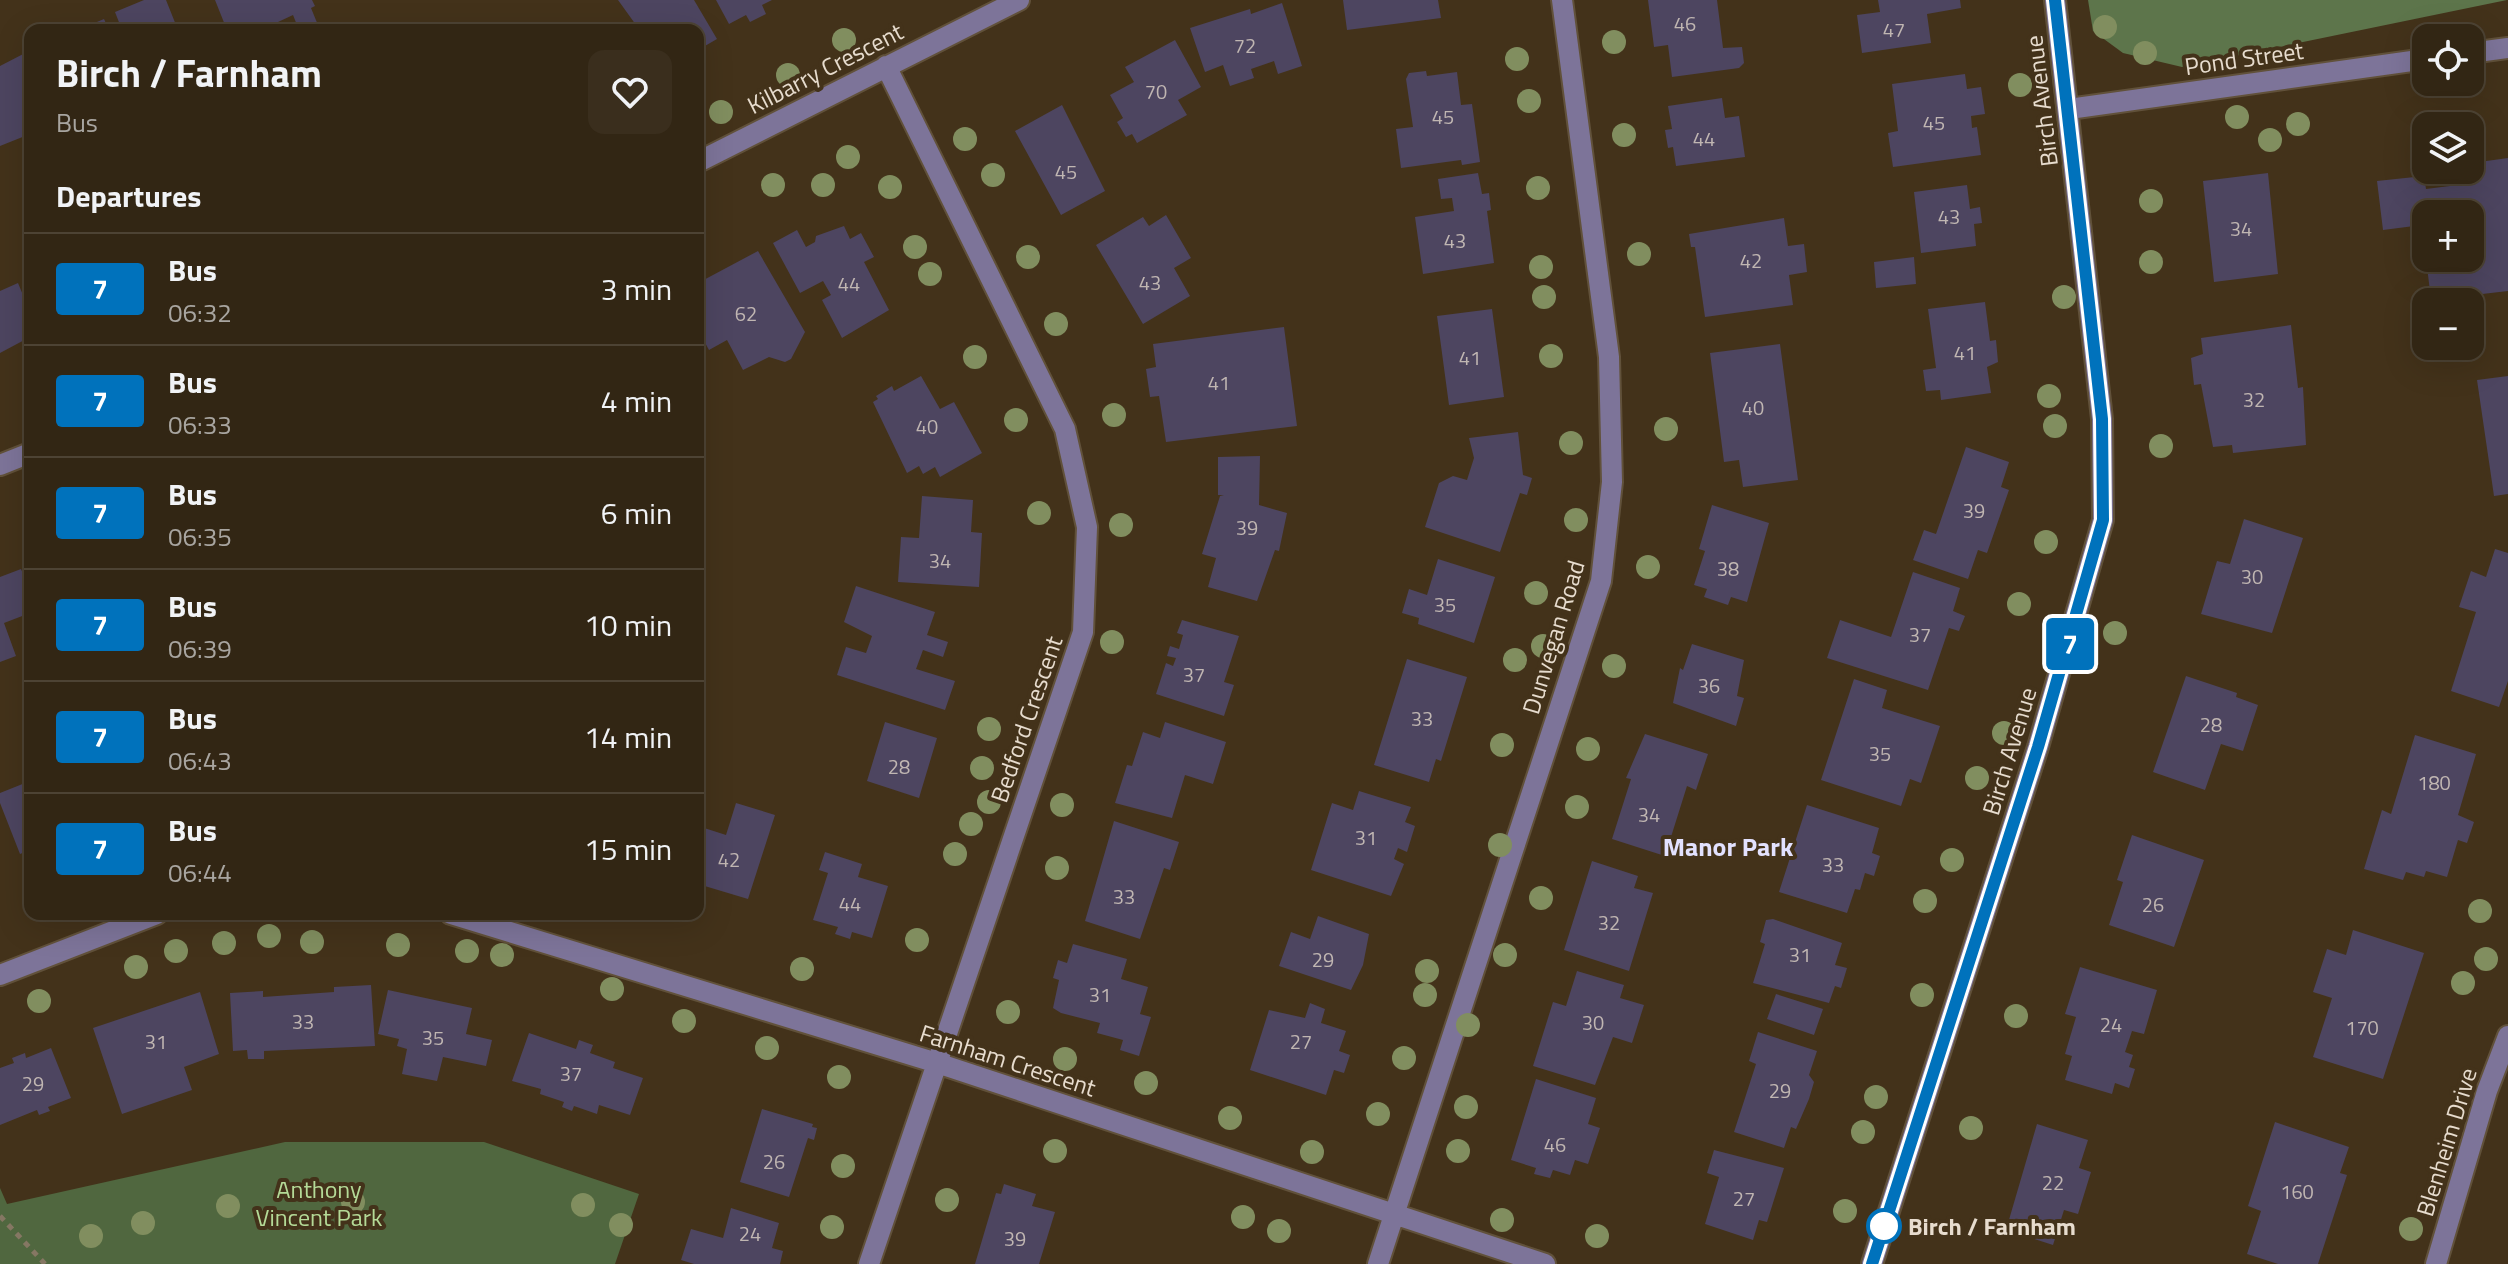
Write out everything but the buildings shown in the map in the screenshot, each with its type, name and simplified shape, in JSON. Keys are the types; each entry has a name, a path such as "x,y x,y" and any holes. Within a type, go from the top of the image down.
{"street":[{"name":"Kilbarry Crescent","path":"704,159 1019,0"},
{"name":"Dunvegan Road","path":"1378,1264 1601,581 1612,482 1609,357 1562,0"},
{"name":"Birch Avenue","path":"1872,1264 2038,747 2103,520 2102,419 2055,0"},
{"path":"2484,51 2508,48"},
{"name":"Pond Street","path":"2069,109 2412,61"},
{"name":"Bedford Crescent","path":"869,1264 1083,632 1087,527 1065,429 886,66"},
{"path":"0,465 24,455"},
{"path":"0,975 142,920"},
{"name":"Farnham Crescent","path":"471,920 937,1063 1545,1264"},
{"name":"Blenheim Drive","path":"2436,1264 2487,1091 2508,1036"}],"path":[{"path":"0,1216 45,1264"}],"green space":[{"path":"2088,0 2507,0 2182,67 2123,53 2093,31"},
{"name":"Anthony Vincent Park","path":"285,1142 484,1142 639,1194 615,1264 0,1264 0,1188 7,1204"}],"bus line":[{"name":"7","path":"1872,1264 2038,747 2079,614 2103,520 2102,419 2055,0"}],"place":[{"name":"Birch / Farnham","path":"1884,1226"}],"district":[{"name":"Manor Park","path":"1728,846"}]}
